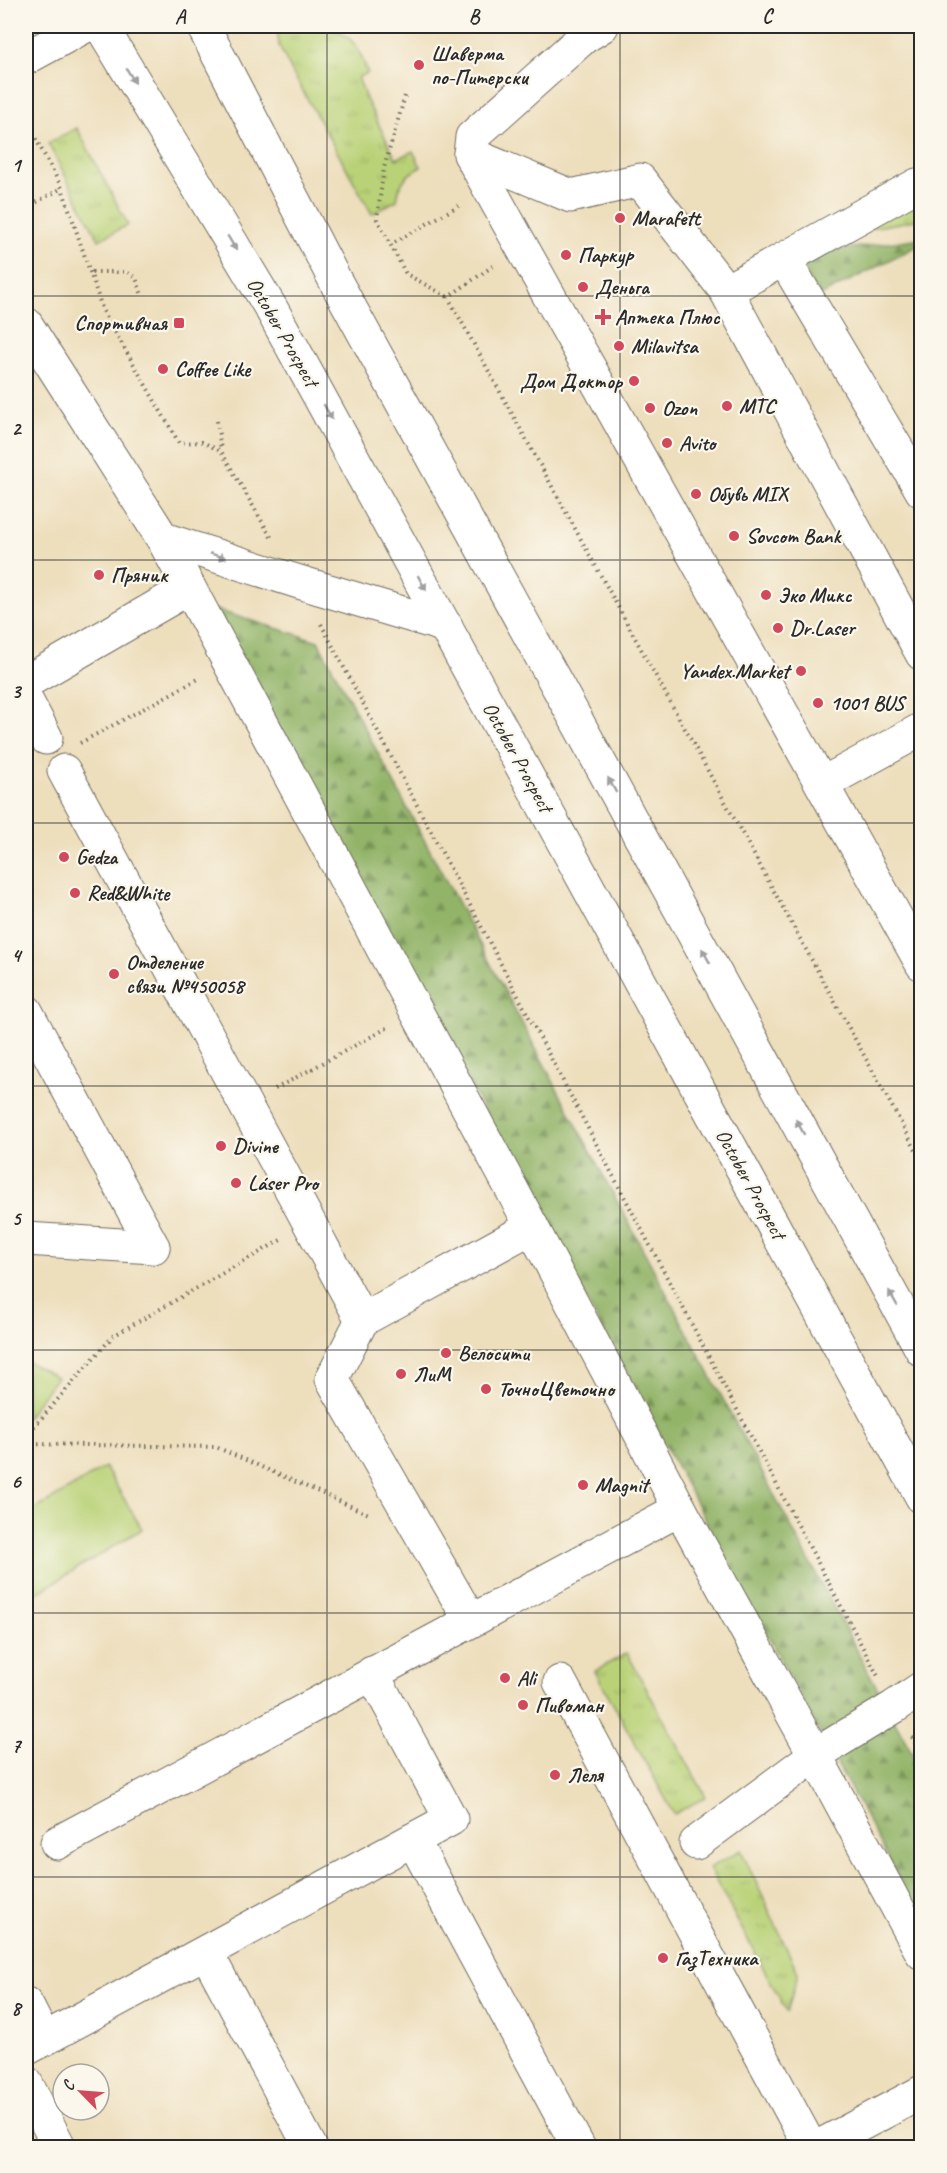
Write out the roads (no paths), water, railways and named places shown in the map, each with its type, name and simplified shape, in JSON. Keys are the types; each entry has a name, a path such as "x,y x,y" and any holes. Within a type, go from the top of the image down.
{"main road":[{"path":"26,58 85,26"},
{"name":"October Prospect","path":"101,26 272,310 921,1497"},
{"path":"202,26 337,284 921,1350"},
{"path":"602,26 584,37 472,136 470,154 921,964"},
{"path":"470,154 571,196 640,180 726,291 921,654"},
{"path":"726,291 917,185"},
{"path":"784,259 921,491"},
{"path":"26,324 162,539 189,588 532,1227 680,1509 816,1755 921,1953"},
{"path":"162,539 446,626"},
{"path":"26,682 189,588"},
{"path":"26,700 62,752 245,1105 362,1320"},
{"path":"822,784 921,729"},
{"path":"26,1011 153,1247 26,1239"},
{"path":"470,1620 332,1379 362,1320 532,1227"},
{"path":"57,1843 680,1509"},
{"path":"26,2004 35,2044 451,1819 372,1673"},
{"path":"560,1682 811,2148"},
{"path":"696,1843 816,1755 921,1688"},
{"path":"413,1840 579,2148"},
{"path":"206,1952 312,2148"},
{"path":"26,2083 60,2148"},
{"path":"816,2148 921,2092"}],"place":[{"name":"Шаверма по-Питерски","path":"419,65"},
{"name":"Marafett","path":"620,218"},
{"name":"Паркур","path":"566,255"},
{"name":"Деньга","path":"583,287"},
{"name":"Аптека Плюс","path":"603,317"},
{"name":"Спортивная","path":"179,323"},
{"name":"Milavitsa","path":"619,346"},
{"name":"Coffee Like","path":"163,369"},
{"name":"Дом Доктор","path":"634,381"},
{"name":"МТС","path":"727,406"},
{"name":"Ozon","path":"650,408"},
{"name":"Avito","path":"667,443"},
{"name":"Обувь MIX","path":"696,494"},
{"name":"Sovcom Bank","path":"734,536"},
{"name":"Пряник","path":"99,575"},
{"name":"Эко Микс","path":"766,595"},
{"name":"Dr.Laser","path":"778,628"},
{"name":"Yandex.Market","path":"801,671"},
{"name":"1001 BUS","path":"818,703"},
{"name":"Gedza","path":"64,857"},
{"name":"Red&White","path":"75,893"},
{"name":"Отделение связи №450058","path":"114,974"},
{"name":"Divine","path":"221,1146"},
{"name":"Láser Pro","path":"236,1183"},
{"name":"Велосити","path":"446,1353"},
{"name":"ЛиМ","path":"401,1374"},
{"name":"ТочноЦветочно","path":"486,1389"},
{"name":"Magnit","path":"583,1485"},
{"name":"Ali","path":"505,1678"},
{"name":"Пивоман","path":"523,1705"},
{"name":"Леля","path":"555,1775"},
{"name":"ГазТехника","path":"663,1958"}]}
